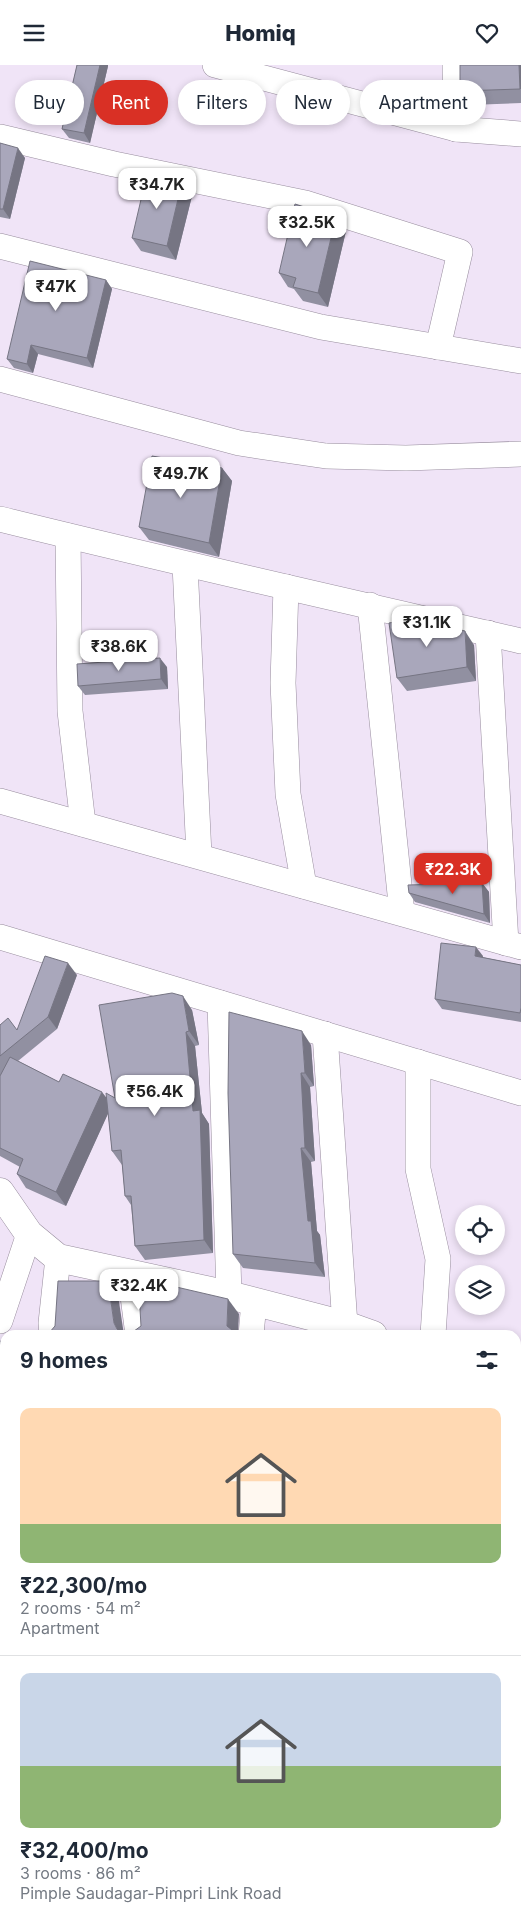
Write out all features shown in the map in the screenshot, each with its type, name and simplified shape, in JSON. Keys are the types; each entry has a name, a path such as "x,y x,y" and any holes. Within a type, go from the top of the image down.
{"street":[{"path":"215,65 456,129 521,134"},
{"path":"455,65 456,129"},
{"path":"0,137 114,164 305,203 460,252 438,347"},
{"path":"0,246 321,327 521,361"},
{"path":"0,379 239,443 326,456 406,458 521,454"},
{"path":"0,519 185,565 370,605 521,641"},
{"path":"68,536 70,711 84,824"},
{"path":"185,565 199,855"},
{"path":"286,587 283,683 288,794 304,885"},
{"path":"370,605 402,913"},
{"path":"0,801 199,855 514,945 488,633"},
{"path":"0,937 521,1093"},
{"path":"220,1003 241,1298 250,1330"},
{"path":"325,1034 345,1325"},
{"path":"418,1062 418,1169 438,1259 433,1330"},
{"path":"0,1192 29,1234 58,1258 241,1298 358,1330"},
{"path":"0,1321 8,1265 29,1234"},
{"path":"52,1330 58,1258"},
{"path":"130,1273 137,1330"}],"building":[{"path":"77,65 100,65 96,80 94,80 94,90 84,133 62,129 63,125 84,125 84,80 73,80"},
{"path":"460,65 519,65 520,89 486,90 486,80 460,80"},
{"path":"0,143 18,148 3,209 0,209"},
{"path":"147,174 182,182 167,246 132,238"},
{"path":"295,204 336,217 318,293 293,287 296,278 279,273"},
{"path":"30,261 106,280 87,358 31,345 27,364 7,359"},
{"path":"152,456 222,468 209,543 139,527"},
{"path":"412,619 465,631 467,667 397,678 389,623"},
{"path":"160,658 161,679 78,686 77,664"},
{"path":"482,883 484,914 409,893 408,885"},
{"path":"441,943 476,947 475,956 521,965 520,1013 435,999"},
{"path":"45,956 68,963 48,1017 0,1056 0,1025 8,1018 17,1030"},
{"path":"172,993 183,996 189,1031 186,1032 193,1111 200,1110 204,1240 135,1246 131,1196 125,1196 121,1150 112,1151 106,1093 115,1098 99,1005"},
{"path":"229,1012 302,1031 305,1073 301,1073 305,1148 301,1148 308,1221 311,1221 315,1263 233,1254 228,1093"},
{"path":"10,1057 59,1082 63,1074 102,1092 56,1192 17,1174 23,1159 0,1148 0,1076"},
{"path":"58,1281 108,1281 114,1323 118,1330 52,1330 55,1326"},
{"path":"146,1285 172,1286 228,1299 227,1326 232,1330 136,1330 141,1326 139,1292"}]}
